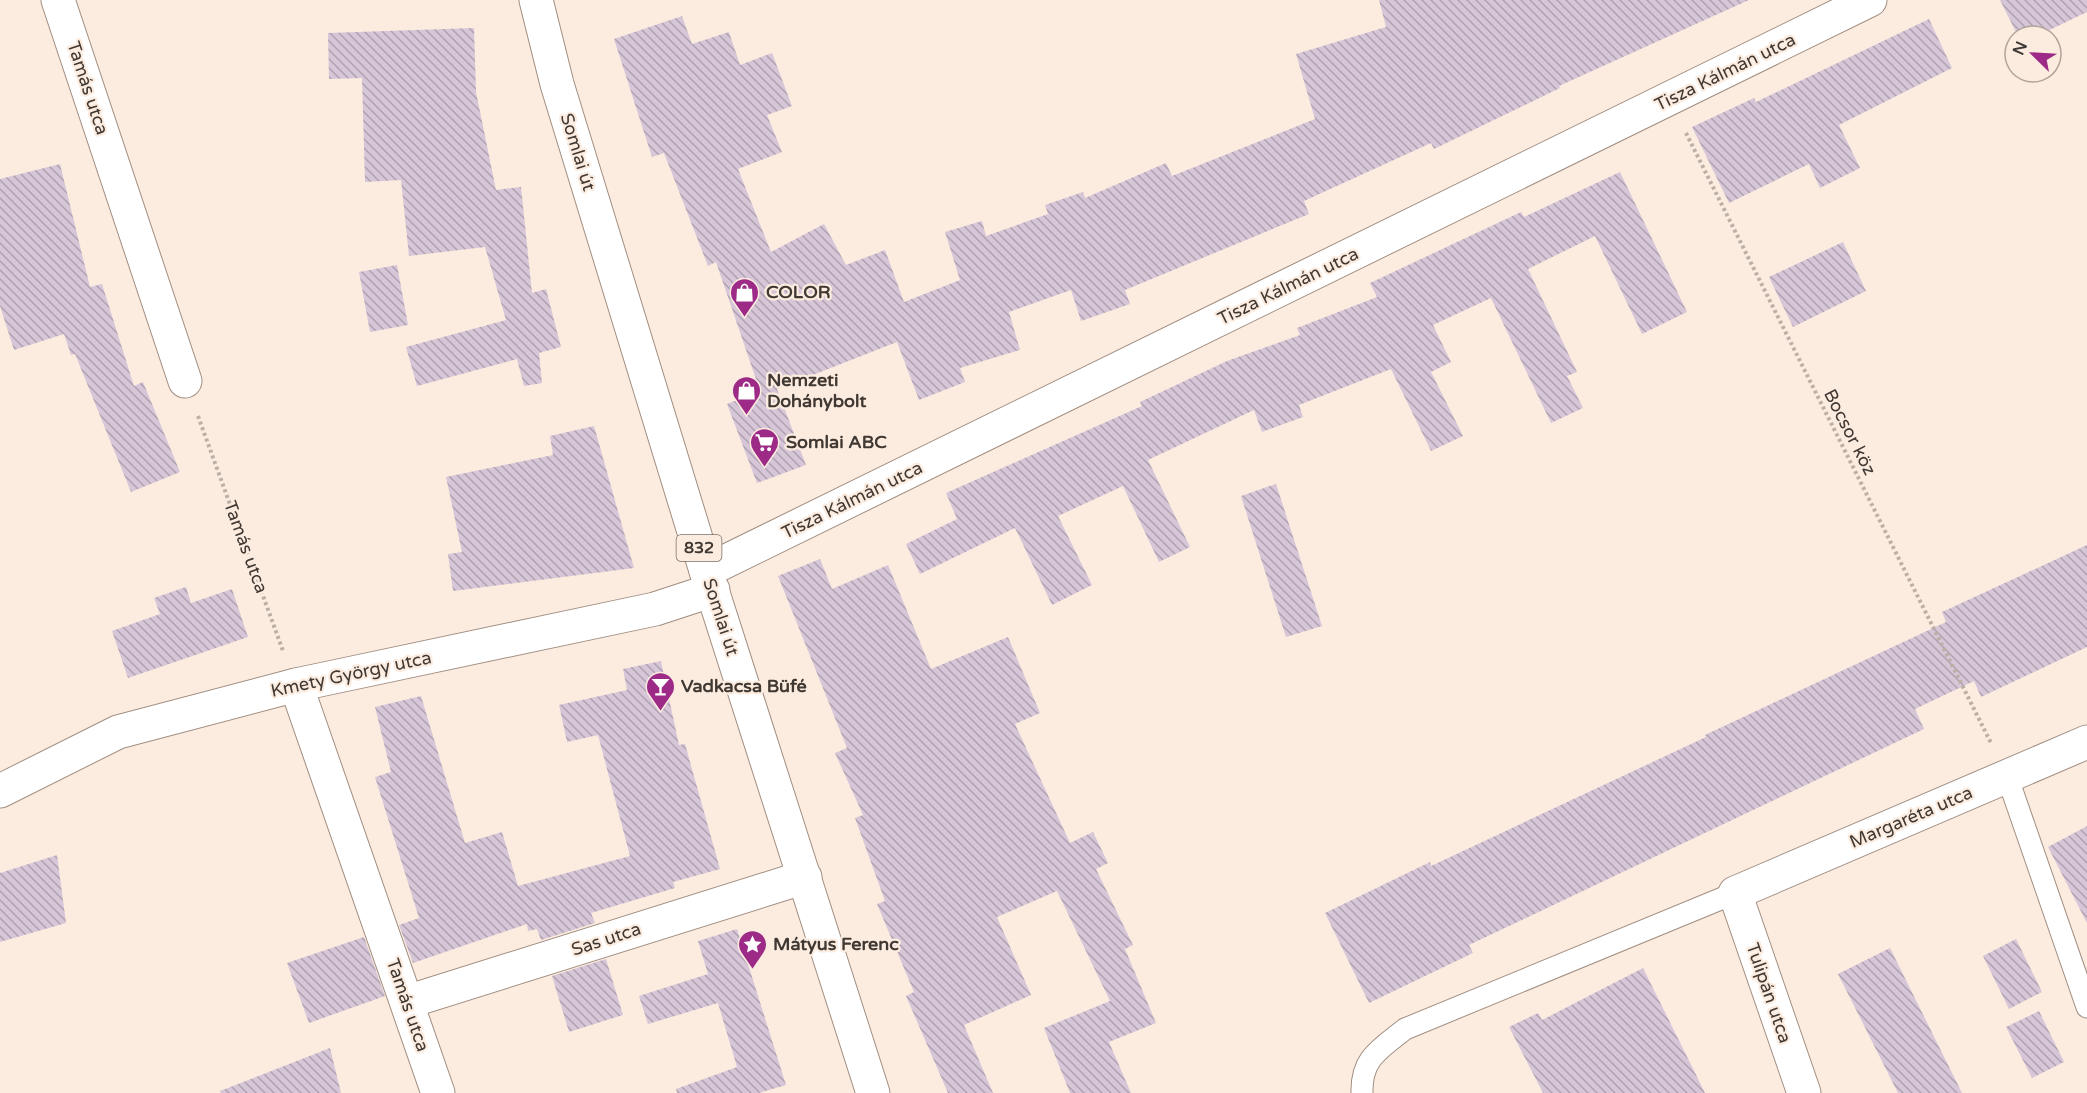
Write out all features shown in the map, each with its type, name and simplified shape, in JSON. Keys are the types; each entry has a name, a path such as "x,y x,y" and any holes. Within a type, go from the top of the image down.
{"street":[{"name":"Tamás utca","path":"58,0 185,381"},
{"name":"Somlai út","path":"536,0 557,84 709,580 873,1093"},
{"name":"Tisza Kálmán utca","path":"709,580 1870,0"},
{"name":"Kmety György utca","path":"0,791 118,732 296,685 655,609 709,580"},
{"name":"Tamás utca","path":"296,685 438,1093"},
{"name":"Margaréta utca","path":"1735,893 2087,742"},
{"name":"Sas utca","path":"408,1002 805,876"},
{"name":"Tulipán utca","path":"1735,893 1804,1093"}],"lane":[{"path":"2007,776 2087,1007"},
{"path":"1362,1093 1362,1080 1369,1058 1405,1029 1735,893"}],"path":[{"name":"Bocsor köz","path":"1670,100 2007,776"},
{"name":"Tamás utca","path":"185,381 296,685"}],"building":[{"path":"1379,0 1749,0 1559,86 1560,88 1434,149 1431,143 1304,201 1309,214 1125,290 1130,304 1081,321 1071,290 1009,312 1020,350 960,368 965,382 919,400 897,342 777,389 806,465 757,483 727,404 760,391 716,262 708,266 664,153 652,157 614,39 682,16 692,44 729,32 740,65 772,53 792,106 767,115 782,152 738,169 771,252 824,224 846,265 885,250 904,302 960,280 945,232 982,221 986,236 1048,214 1045,205 1083,192 1085,198 1166,163 1172,176 1315,119 1296,54 1386,27"},
{"path":"2000,0 2087,0 2087,12 2062,24 2012,24"},
{"path":"1929,19 1952,68 1839,125 1860,168 1820,188 1809,164 1729,203 1692,127 1754,98 1756,102"},
{"path":"474,28 476,92 496,190 521,187 532,293 546,289 561,347 539,353 542,383 524,386 517,359 417,386 406,347 506,320 485,247 409,256 401,180 365,182 362,78 329,79 328,33"},
{"path":"60,164 90,287 102,284 134,386 143,382 180,472 131,492 75,354 71,355 64,334 14,350 0,306 0,179"},
{"path":"1620,172 1687,312 1642,334 1595,236 1528,269 1577,372 1567,376 1583,408 1551,423 1491,298 1433,325 1451,362 1431,372 1463,436 1431,451 1391,369 1299,405 1303,417 1262,432 1254,410 1148,460 1190,547 1159,562 1123,486 1058,516 1092,585 1052,605 1015,528 920,574 906,544 957,519 946,493 1142,406 1140,402 1227,361 1300,335 1297,328 1377,297 1370,283 1521,212 1524,217"},
{"path":"1843,242 1866,291 1793,327 1769,277"},
{"path":"397,265 408,325 370,332 359,272"},
{"path":"594,426 634,568 453,591 448,554 462,552 446,477 553,455 550,436"},
{"path":"1276,484 1322,626 1286,637 1241,496"},
{"path":"2087,545 2087,647 1981,697 1974,681 1915,709 1924,729 1469,945 1473,953 1369,1003 1325,913 1430,862 1431,866 1946,622 1942,612"},
{"path":"820,559 832,589 888,565 931,669 1008,637 1040,713 1015,724 1070,843 1093,832 1108,863 1096,869 1133,945 1125,949 1156,1023 1109,1042 1131,1093 1070,1093 1044,1028 1110,1001 1057,891 997,917 1031,995 964,1025 993,1093 948,1093 906,996 914,992 877,904 885,901 855,818 863,815 835,753 847,748 778,576"},
{"path":"186,587 191,603 232,589 248,637 128,678 112,631 160,614 154,598"},
{"path":"661,661 679,745 685,744 720,869 673,882 675,888 591,913 595,923 541,940 537,929 528,931 527,924 413,963 399,925 419,918 375,777 391,772 375,707 421,696 465,843 502,832 518,886 630,856 598,735 567,742 559,705 627,690 623,669"},
{"path":"2087,826 2087,923 2048,847"},
{"path":"57,855 66,923 0,942 0,873"},
{"path":"737,929 786,1085 759,1093 677,1093 676,1089 737,1067 718,1003 648,1024 639,996 708,974 698,941"},
{"path":"364,937 385,996 309,1023 287,963"},
{"path":"2016,939 2042,992 2009,1009 1983,956"},
{"path":"1890,948 1962,1093 1898,1093 1838,974"},
{"path":"606,959 623,1015 569,1032 552,976"},
{"path":"1643,968 1705,1093 1543,1093 1509,1027 1538,1013 1542,1020"},
{"path":"2039,1011 2064,1062 2032,1078 2006,1027"},
{"path":"330,1048 341,1093 221,1093 220,1091"}],"place":[{"name":"COLOR","path":"745,318"},
{"name":"Nemzeti Dohánybolt","path":"746,416"},
{"name":"Somlai ABC","path":"765,468"},
{"name":"Vadkacsa Büfé","path":"660,712"},
{"name":"Mátyus Ferenc","path":"752,970"}]}
